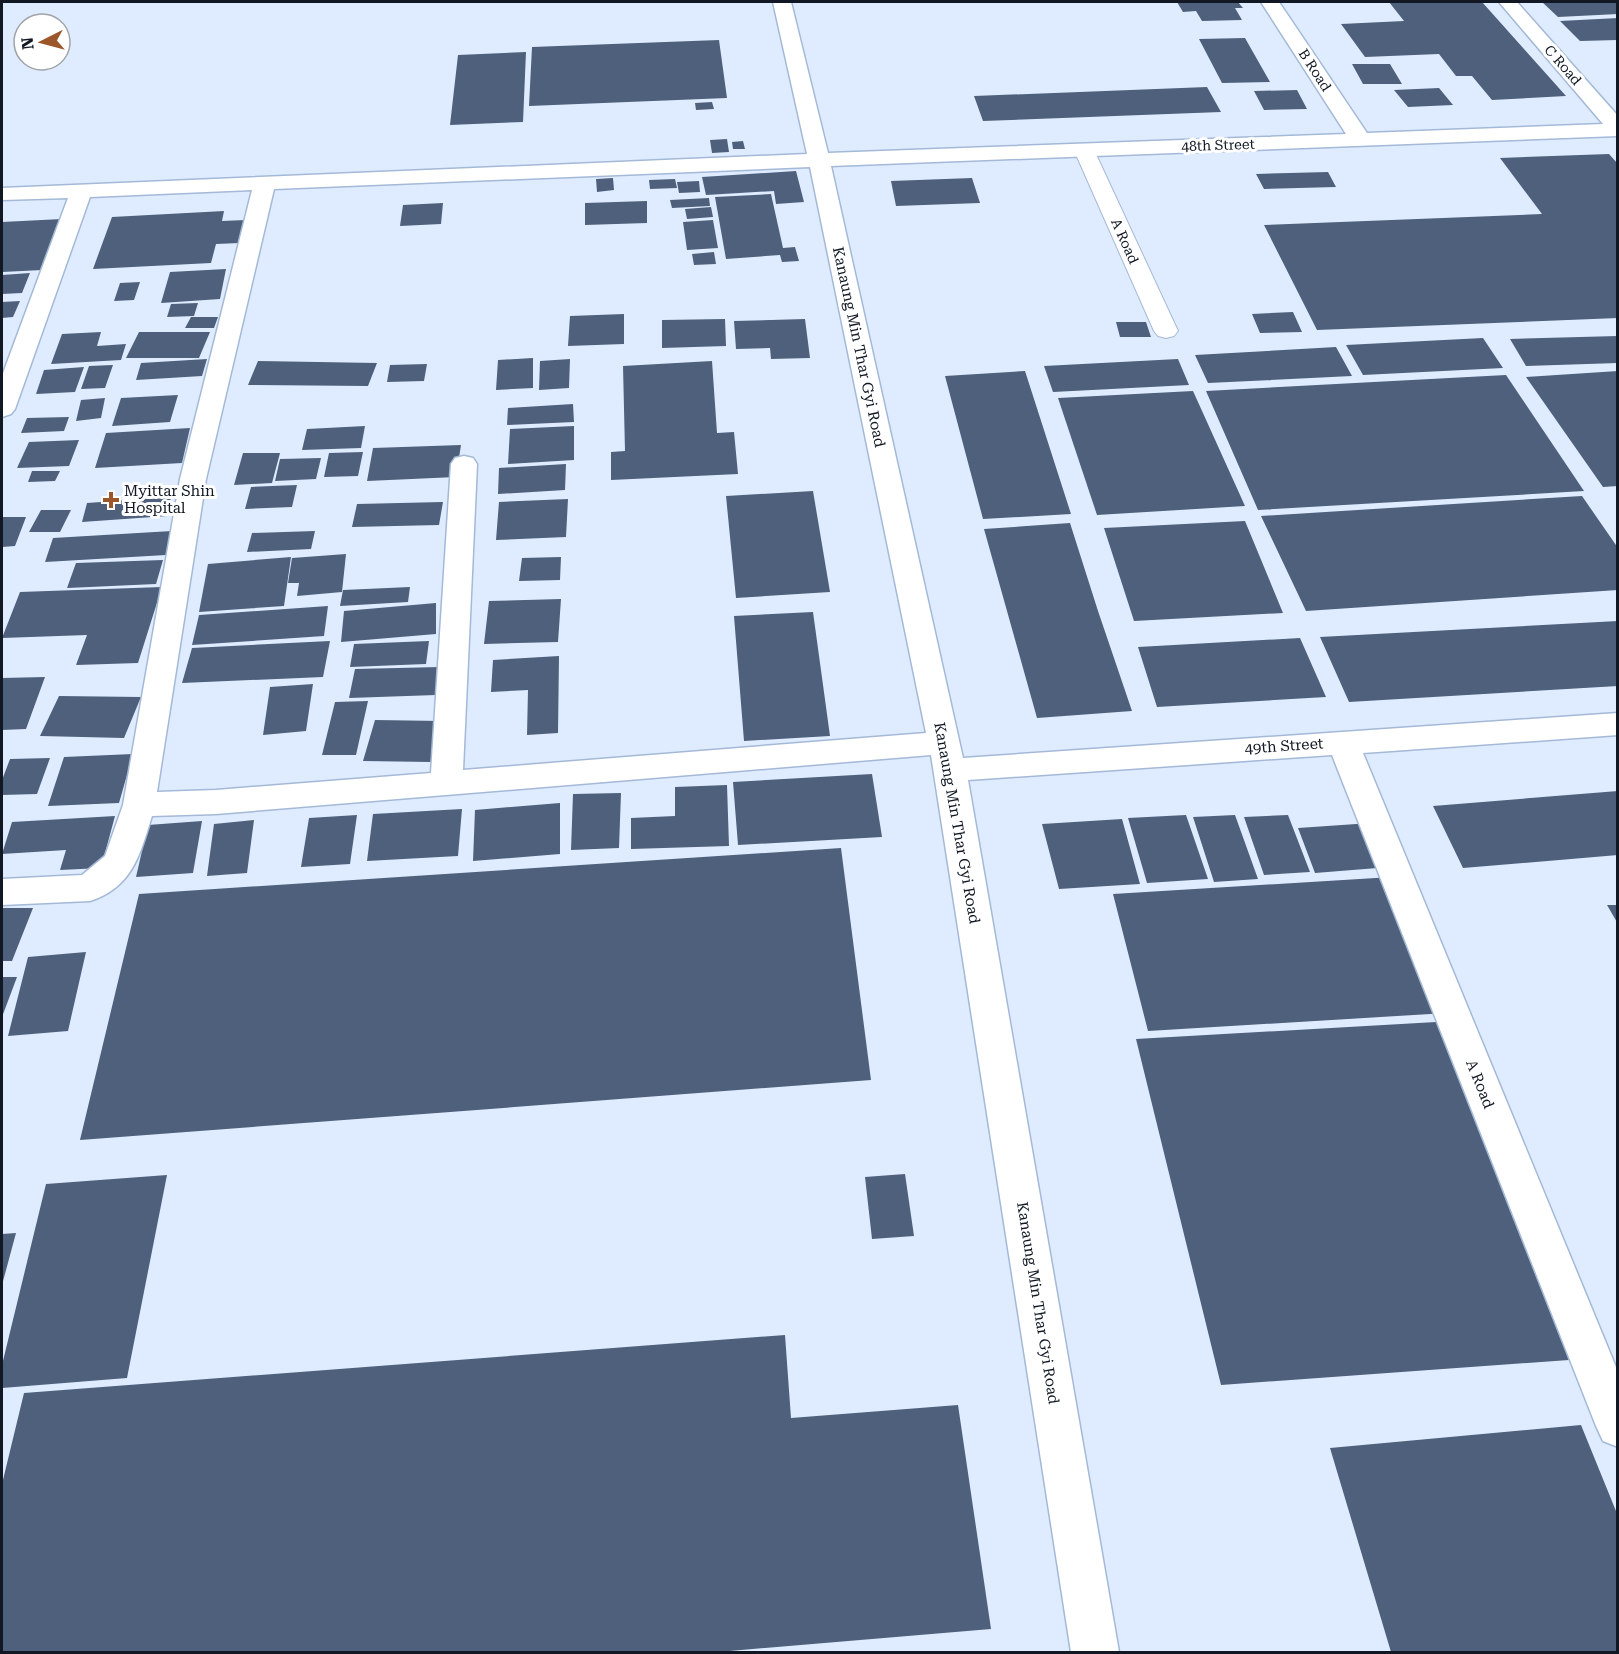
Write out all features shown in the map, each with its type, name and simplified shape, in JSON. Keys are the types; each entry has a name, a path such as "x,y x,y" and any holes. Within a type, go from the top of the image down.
{"street":[{"name":"Kanaung Min Thar Gyi Road","path":"782,2 819,159 947,756 1095,1653"},
{"name":"B Road","path":"1270,2 1360,139"},
{"name":"C Road","path":"1508,2 1617,129"},
{"name":"48th Street","path":"2,194 819,159 1617,129"},
{"path":"2,892 90,888 120,863 139,805 193,479 264,184"},
{"path":"2,409 81,192"},
{"path":"446,783 464,464"},
{"name":"49th Street","path":"139,805 216,802 446,783 947,756 1342,742 1617,724"},
{"name":"A Road","path":"1342,742 1617,1426"}],"lane":[{"name":"A Road","path":"1084,150 1166,332"}],"building":[{"path":"1177,2 1238,2 1243,8 1235,8 1242,20 1202,21 1196,11 1183,12"},
{"path":"1389,2 1482,2 1566,96 1492,100 1472,76 1456,76 1439,54 1365,57 1341,24 1404,21"},
{"path":"1542,2 1618,2 1618,14 1558,17"},
{"path":"1618,18 1618,40 1580,41 1560,21"},
{"path":"1245,38 1270,82 1222,83 1199,39"},
{"path":"719,40 727,98 529,106 532,47"},
{"path":"526,52 523,122 450,125 458,55"},
{"path":"1352,64 1390,64 1402,84 1363,84"},
{"path":"1207,87 1221,112 983,121 974,96"},
{"path":"1439,88 1453,105 1408,107 1394,90"},
{"path":"1297,90 1307,109 1264,110 1254,91"},
{"path":"712,102 714,109 696,110 695,103"},
{"path":"727,139 729,152 712,153 710,140"},
{"path":"743,141 745,149 733,149 732,142"},
{"path":"1609,154 1618,164 1618,318 1317,330 1264,225 1542,214 1500,158"},
{"path":"796,171 804,202 776,204 774,191 706,195 702,177"},
{"path":"1328,172 1336,187 1264,189 1256,174"},
{"path":"613,178 614,190 597,192 596,179"},
{"path":"972,178 980,203 896,206 891,181"},
{"path":"675,179 677,188 650,189 649,180"},
{"path":"699,181 700,192 679,193 677,182"},
{"path":"771,194 783,248 795,247 799,261 782,262 780,255 726,259 715,197"},
{"path":"709,198 710,206 672,208 670,200"},
{"path":"647,201 647,223 585,225 585,203"},
{"path":"443,203 441,224 400,226 403,205"},
{"path":"711,207 713,217 687,219 685,209"},
{"path":"224,211 222,221 246,220 240,243 216,244 211,263 93,269 112,217"},
{"path":"62,219 42,270 2,272 2,222"},
{"path":"713,220 718,248 687,250 683,222"},
{"path":"714,252 716,264 694,265 692,254"},
{"path":"226,269 220,299 161,303 170,272"},
{"path":"30,273 22,293 2,294 2,275"},
{"path":"140,282 134,300 114,301 120,283"},
{"path":"20,301 13,317 2,318 2,302"},
{"path":"198,303 194,316 167,317 171,304"},
{"path":"1293,312 1302,332 1260,333 1252,314"},
{"path":"624,314 624,344 568,346 570,316"},
{"path":"191,317 218,317 214,328 185,328"},
{"path":"725,319 726,346 662,348 662,320"},
{"path":"805,319 810,358 771,359 770,348 736,349 734,321"},
{"path":"1116,322 1146,322 1151,337 1120,337"},
{"path":"101,332 97,346 126,344 121,360 51,364 62,334"},
{"path":"139,332 210,332 199,358 126,358"},
{"path":"1618,336 1618,363 1526,366 1510,339"},
{"path":"1483,338 1503,368 1363,375 1346,345"},
{"path":"1336,347 1352,376 1208,383 1195,355"},
{"path":"533,358 533,388 496,390 498,360"},
{"path":"207,359 202,376 136,380 141,363"},
{"path":"570,359 569,388 539,390 540,361"},
{"path":"1178,359 1189,385 1053,392 1044,366"},
{"path":"258,361 377,363 368,386 248,385"},
{"path":"712,361 717,433 734,432 738,474 611,480 611,452 625,451 623,366"},
{"path":"427,364 424,381 387,382 390,365"},
{"path":"113,365 105,388 81,389 89,366"},
{"path":"84,367 75,392 36,394 44,370"},
{"path":"1025,371 1071,514 983,519 945,376"},
{"path":"1618,371 1618,486 1603,487 1526,377"},
{"path":"1506,375 1584,491 1258,510 1206,391"},
{"path":"1193,391 1245,506 1097,515 1058,398"},
{"path":"178,395 170,422 112,426 121,398"},
{"path":"105,398 101,418 76,421 81,400"},
{"path":"573,404 574,422 507,425 508,408"},
{"path":"69,417 64,431 21,433 27,418"},
{"path":"365,426 361,448 302,450 307,429"},
{"path":"574,426 574,460 508,464 510,429"},
{"path":"190,428 182,463 95,468 106,433"},
{"path":"79,440 69,466 17,468 29,442"},
{"path":"461,445 456,477 367,481 373,448"},
{"path":"363,452 358,476 324,477 329,453"},
{"path":"243,453 280,453 272,483 234,485"},
{"path":"321,458 316,479 275,481 280,459"},
{"path":"566,464 565,490 498,494 499,468"},
{"path":"32,471 60,471 55,481 28,482"},
{"path":"297,485 292,507 245,509 251,487"},
{"path":"813,491 830,592 736,598 726,496"},
{"path":"1582,496 1618,548 1618,590 1306,611 1261,516"},
{"path":"171,497 167,516 82,522 87,503"},
{"path":"568,499 566,537 496,540 499,502"},
{"path":"443,502 439,525 352,527 357,504"},
{"path":"41,510 71,510 60,532 29,532"},
{"path":"2,517 26,517 15,546 2,547"},
{"path":"1245,521 1283,613 1134,621 1104,528"},
{"path":"1070,523 1132,711 1037,718 984,529"},
{"path":"172,531 166,555 45,562 53,538"},
{"path":"315,531 311,549 247,552 252,533"},
{"path":"346,554 342,592 297,596 299,583 288,583 292,558"},
{"path":"291,557 284,606 199,612 208,564"},
{"path":"561,557 560,580 519,581 522,558"},
{"path":"163,560 156,584 67,588 76,563"},
{"path":"162,587 138,663 76,665 87,635 2,638 20,592"},
{"path":"410,587 408,602 340,606 343,590"},
{"path":"561,599 558,642 484,644 489,601"},
{"path":"436,603 436,634 341,642 344,611"},
{"path":"328,606 324,636 192,645 199,615"},
{"path":"813,612 830,736 744,741 734,616"},
{"path":"1618,621 1618,686 1349,702 1320,637"},
{"path":"1300,638 1326,697 1157,707 1138,647"},
{"path":"330,641 323,677 182,683 192,648"},
{"path":"429,641 426,664 350,667 354,644"},
{"path":"559,656 558,733 527,735 528,690 491,692 493,660"},
{"path":"440,667 436,695 349,698 355,669"},
{"path":"45,677 26,729 2,730 2,678"},
{"path":"313,684 306,731 263,735 270,687"},
{"path":"59,696 141,697 124,738 40,736"},
{"path":"368,701 356,755 322,755 335,702"},
{"path":"375,720 441,721 431,762 363,761"},
{"path":"133,754 119,803 48,806 64,757"},
{"path":"50,758 37,794 2,795 2,780 10,759"},
{"path":"872,774 882,837 738,845 733,782"},
{"path":"727,785 729,846 631,849 631,818 675,816 675,787"},
{"path":"1618,791 1618,855 1463,868 1433,806"},
{"path":"621,793 619,848 571,850 573,794"},
{"path":"560,803 560,854 473,861 475,810"},
{"path":"462,809 458,856 367,861 373,814"},
{"path":"357,815 350,864 301,867 309,818"},
{"path":"1186,815 1208,879 1147,883 1128,818"},
{"path":"1235,815 1258,879 1214,882 1193,817"},
{"path":"1288,815 1310,872 1264,875 1244,817"},
{"path":"115,816 101,868 60,870 66,850 2,854 12,822"},
{"path":"1122,819 1140,884 1059,889 1042,824"},
{"path":"254,820 247,873 207,876 214,824"},
{"path":"202,821 193,873 136,877 148,825"},
{"path":"1371,823 1390,867 1315,873 1298,828"},
{"path":"841,848 871,1080 80,1140 139,894"},
{"path":"1392,877 1447,1013 1148,1031 1113,894"},
{"path":"1607,905 1618,905 1618,924"},
{"path":"2,908 33,908 12,961 2,961"},
{"path":"86,952 68,1031 8,1036 28,957"},
{"path":"2,977 17,977 2,1017"},
{"path":"1436,1022 1569,1360 1221,1385 1136,1039"},
{"path":"905,1174 914,1236 872,1239 865,1177"},
{"path":"167,1175 127,1378 2,1388 2,1365 46,1184"},
{"path":"16,1233 2,1285 2,1234"},
{"path":"785,1335 791,1418 958,1405 991,1629 718,1652 2,1652 2,1484 24,1393"},
{"path":"1581,1425 1618,1516 1618,1652 1391,1652 1330,1448"}],"place":[{"name":"Myittar Shin Hospital","path":"111,500"}]}
